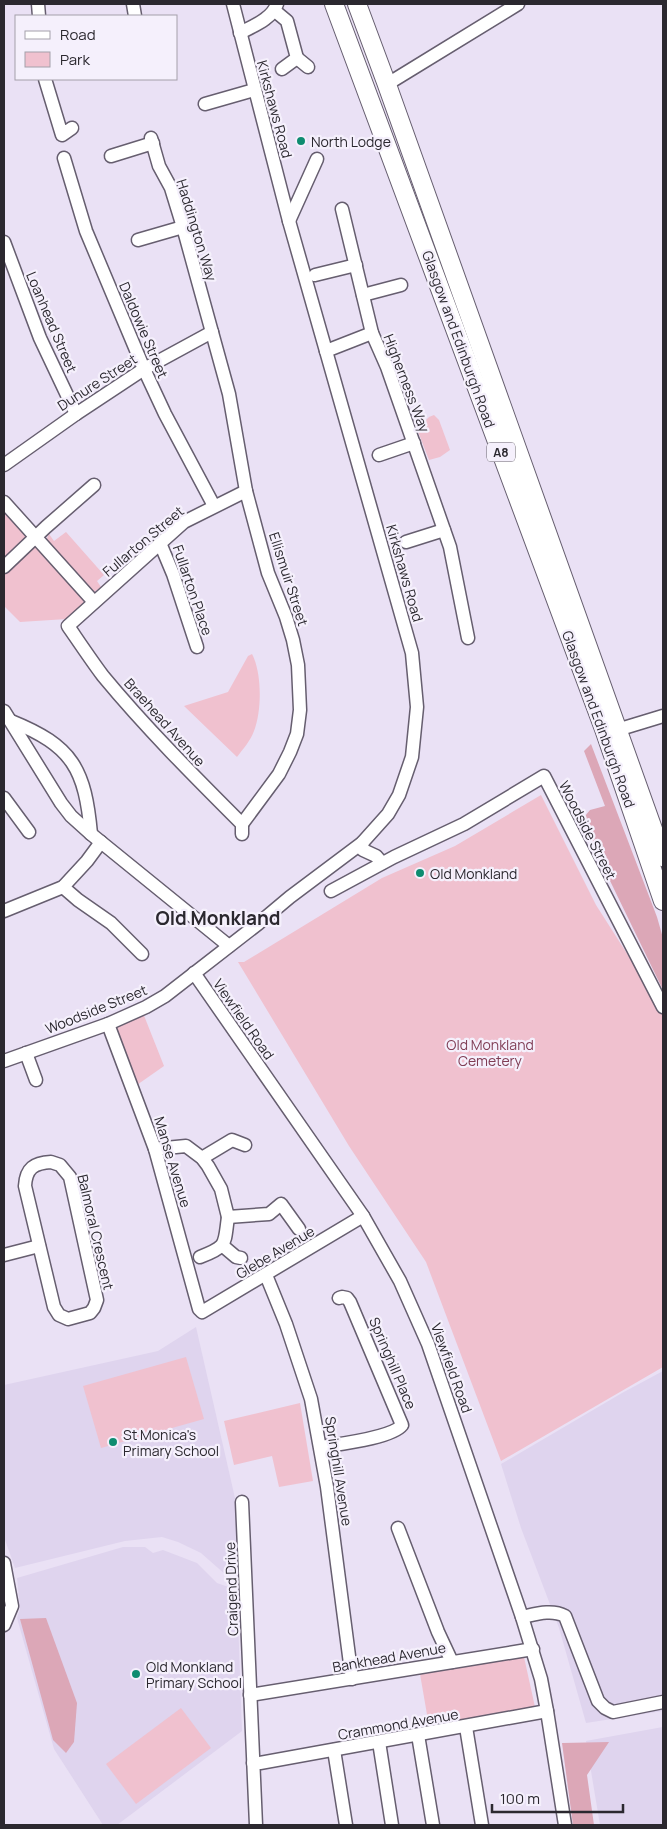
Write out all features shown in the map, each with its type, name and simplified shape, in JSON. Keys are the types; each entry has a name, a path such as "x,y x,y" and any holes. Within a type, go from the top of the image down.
{"highway":[{"name":"Glasgow and Edinburgh Road","path":"334,4 604,730 663,901"},
{"name":"Glasgow and Edinburgh Road","path":"357,4 663,857"}],"street":[{"name":"Kirkshaws Road","path":"233,4 289,221 412,653 417,707 412,757 407,776 388,814 362,843 293,895"},
{"path":"386,82 394,80 518,4"},
{"path":"240,33 261,22 276,7 287,21 297,58 308,67"},
{"path":"282,69 297,58"},
{"path":"45,80 62,135 72,128"},
{"path":"205,104 254,90"},
{"name":"Haddington Way","path":"111,156 152,140 159,166 171,188 212,332"},
{"name":"Daldowie Street","path":"64,158 86,231 144,369 165,414 214,506"},
{"name":"Kirkshaws Road","path":"289,221 317,159"},
{"name":"Higherness Way","path":"342,209 372,333 387,367 450,547 468,638"},
{"path":"138,240 183,227"},
{"name":"Loanhead Street","path":"4,242 40,338 76,414"},
{"path":"315,275 356,265"},
{"path":"363,295 401,285"},
{"name":"Dunure Street","path":"6,459 144,369 212,332"},
{"name":"Ellismuir Street","path":"212,332 229,394 246,491 268,573 286,617 298,665 300,710 297,734 279,774 242,829"},
{"path":"326,351 372,333"},
{"name":"Higherness Way","path":"379,455 414,443"},
{"path":"4,567 94,485"},
{"name":"Fullarton Street","path":"68,626 184,522 246,491"},
{"path":"4,502 94,602"},
{"path":"406,542 444,530"},
{"name":"Fullarton Place","path":"160,543 173,574 197,647"},
{"name":"Braehead Avenue","path":"68,626 102,674 242,829"},
{"path":"4,911 64,887 87,861 96,838 78,770 73,762 64,752 40,735 7,716"},
{"path":"7,716 71,816 229,946"},
{"path":"617,730 663,716"},
{"name":"Woodside Street","path":"331,891 382,863 464,824 544,776 663,1007"},
{"path":"5,804 16,814 29,832"},
{"path":"362,843 363,850 376,856 382,863"},
{"path":"64,887 78,900 111,923 142,954"},
{"name":"Woodside Street","path":"4,1061 108,1024 152,1004 165,996 293,895"},
{"name":"Viewfield Road","path":"194,973 363,1216 400,1282 428,1344 533,1649 547,1711 565,1825"},
{"name":"Manse Avenue","path":"108,1024 156,1149 199,1309 202,1312"},
{"path":"26,1053 36,1080"},
{"path":"202,1158 232,1140 245,1145"},
{"path":"156,1149 186,1146 202,1158 221,1189 228,1217 223,1246 218,1250 200,1256"},
{"name":"Balmoral Crescent","path":"51,1162 60,1165 70,1177 97,1300 90,1313 68,1319 59,1315 54,1307 39,1246 25,1186 26,1177 29,1170 35,1165 51,1162"},
{"path":"228,1217 269,1214 281,1204 299,1229"},
{"name":"Glebe Avenue","path":"202,1312 363,1216"},
{"path":"4,1254 39,1246"},
{"path":"223,1246 236,1257 241,1258"},
{"name":"Springhill Avenue","path":"266,1275 286,1324 312,1399 321,1447 352,1679"},
{"name":"Springhill Place","path":"321,1447 380,1436 399,1429 402,1425 350,1302 347,1298 339,1298"},
{"name":"Craigend Drive","path":"242,1502 256,1825"},
{"path":"398,1528 434,1623 452,1662"},
{"path":"4,1563 12,1606 4,1625"},
{"path":"522,1617 543,1612 565,1616 598,1701 605,1708 612,1712 663,1702"},
{"name":"Bankhead Avenue","path":"250,1696 533,1649"},
{"name":"Crammond Avenue","path":"253,1763 466,1727 547,1711"},
{"path":"466,1727 482,1825"},
{"path":"418,1735 434,1825"},
{"path":"379,1742 392,1825"},
{"path":"334,1750 346,1825"}],"shaded area":[{"path":"591,744 657,917 663,938 663,990 581,821 590,810 605,806 584,751"},
{"name":"St Monica's Primary School","path":"196,1327 235,1498 237,1576 226,1575 201,1553 162,1537 125,1541 15,1568 4,1537 4,1385 158,1351"},
{"path":"663,1371 663,1711 586,1723 559,1628 521,1528 501,1464"},
{"name":"Old Monkland Primary School","path":"123,1547 145,1547 153,1553 163,1550 197,1563 217,1583 237,1590 242,1731 117,1825 103,1825 54,1749 17,1618 20,1609 17,1578"},
{"path":"46,1618 77,1703 74,1742 66,1753 53,1740 20,1619"},
{"path":"663,1727 663,1825 600,1825 586,1741"},
{"path":"609,1742 587,1775 594,1825 573,1825 562,1743"}],"green space":[{"path":"434,415 439,420 450,450 440,457 429,460 417,429 429,417"},
{"path":"4,509 82,595 84,604 67,619 20,622 4,606"},
{"path":"66,532 104,575 97,581 101,587 93,593 46,540 49,534 54,541"},
{"path":"252,654 258,671 260,702 253,734 237,757 184,706 228,692 248,656"},
{"name":"Old Monkland Cemetery","path":"541,795 596,905 663,1010 663,1367 501,1461 426,1262 349,1146 238,962 244,962 382,878 455,846"},
{"path":"143,1013 164,1066 134,1087 112,1025"},
{"path":"186,1357 204,1419 101,1448 83,1386"},
{"path":"300,1403 313,1481 279,1487 272,1456 234,1465 224,1421"},
{"path":"524,1657 535,1707 429,1726 420,1674"},
{"path":"181,1708 211,1748 136,1804 106,1764"}],"place":[{"name":"North Lodge","path":"301,141"},
{"name":"Old Monkland","path":"420,873"},
{"name":"St Monica's Primary School","path":"113,1442"},
{"name":"Old Monkland Primary School","path":"136,1674"}],"district":[{"name":"Old Monkland","path":"218,918"}]}
